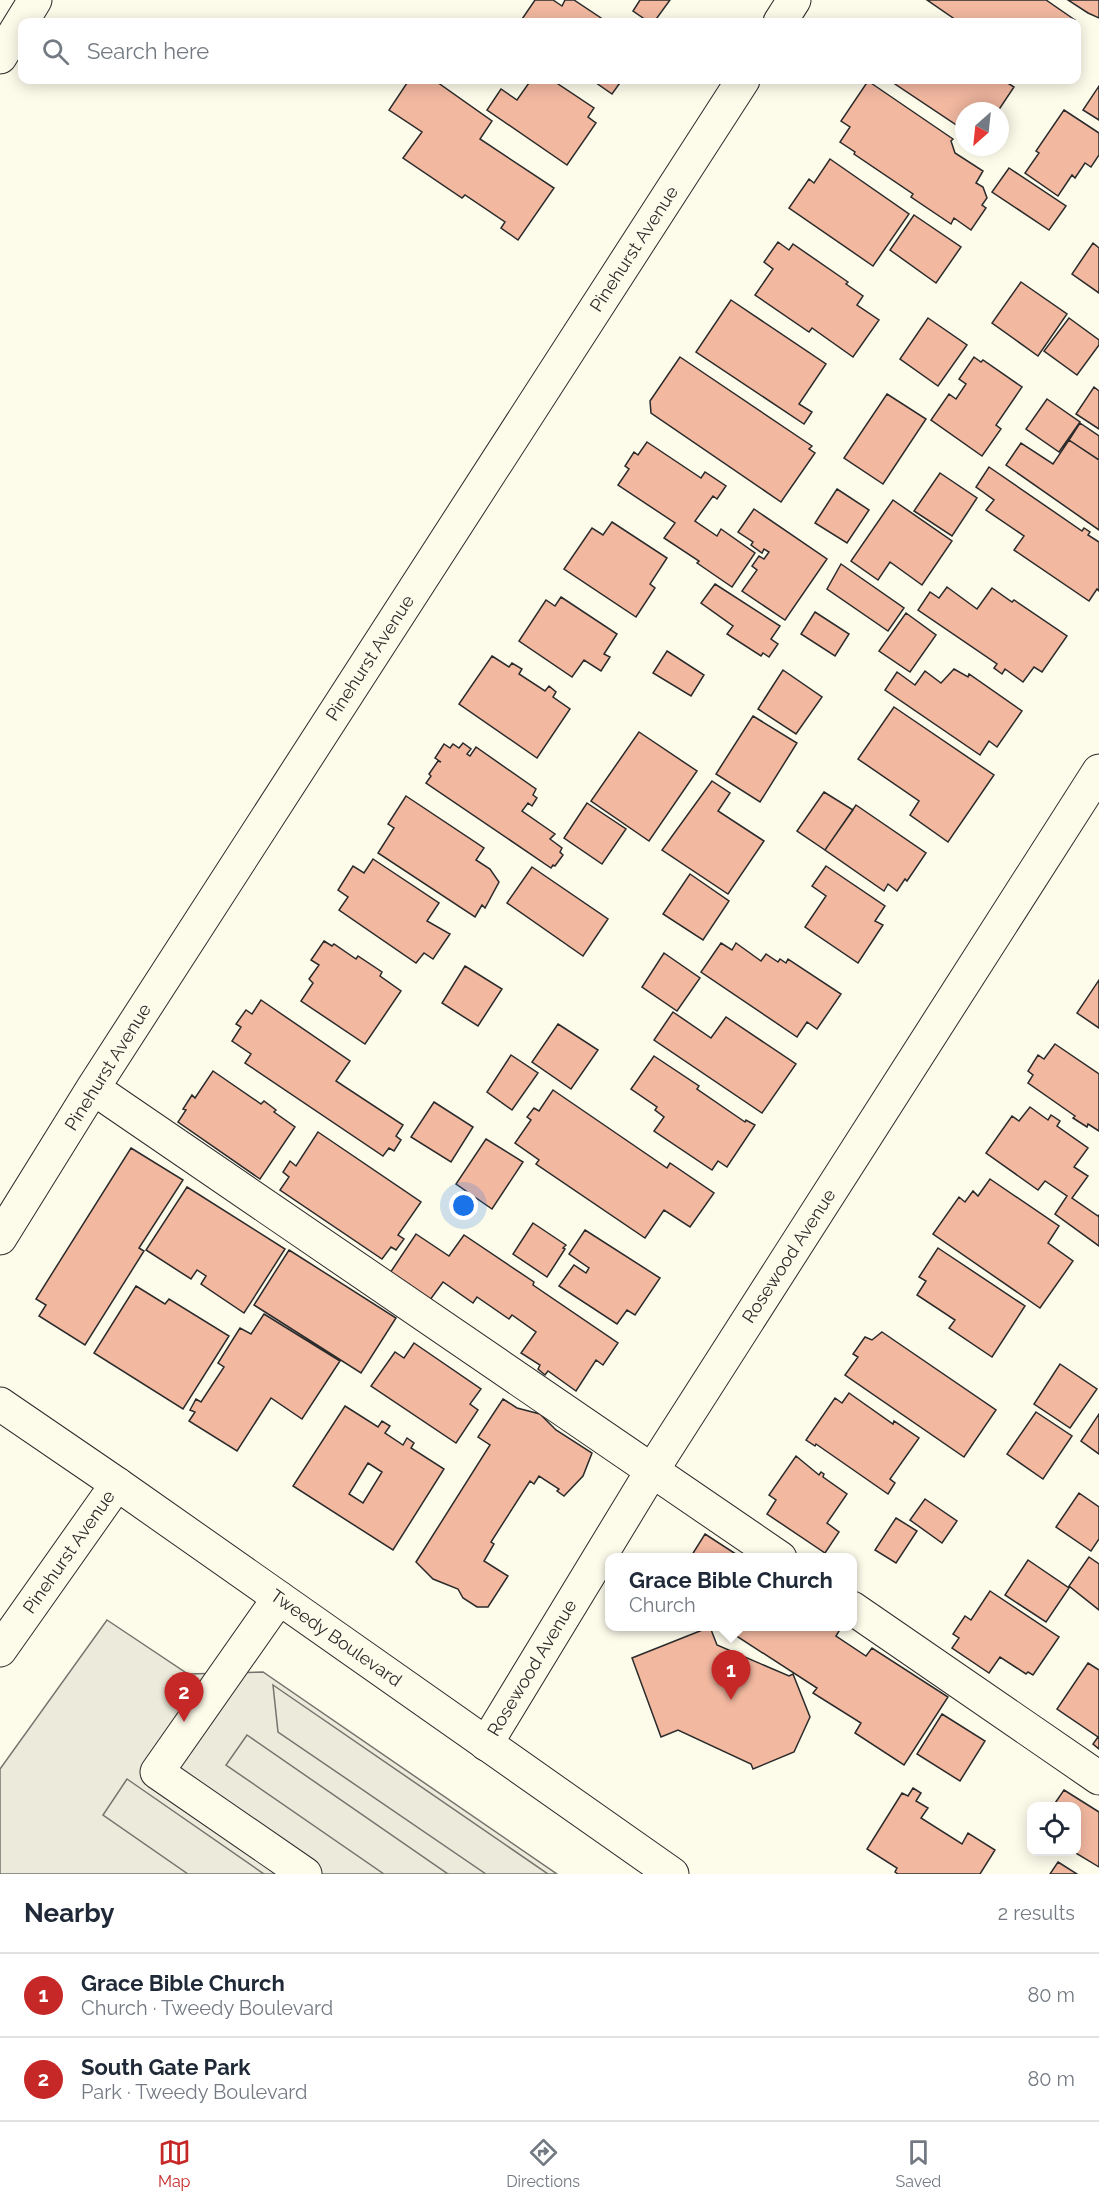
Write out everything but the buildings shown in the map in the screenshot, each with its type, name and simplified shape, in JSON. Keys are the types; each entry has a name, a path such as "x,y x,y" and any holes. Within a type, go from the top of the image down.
{"street":[{"path":"23,18 34,0"},
{"path":"783,18 794,0"},
{"path":"0,57 18,27"},
{"name":"Pinehurst Avenue","path":"0,1238 93,1088 740,84"},
{"name":"Rosewood Avenue","path":"486,1744 653,1469 1099,771"},
{"path":"93,1088 774,1553"},
{"name":"Tweedy Boulevard","path":"0,1404 672,1874"},
{"name":"Pinehurst Avenue","path":"0,1650 117,1484"},
{"path":"279,1598 157,1772 306,1874"},
{"path":"857,1611 1099,1778"}],"shaded area":[{"path":"107,1620 188,1674 263,1672 557,1874 0,1874 0,1769"},
{"path":"273,1685 548,1874 486,1874 278,1732"},
{"path":"247,1735 448,1874 384,1874 226,1765"},
{"path":"127,1779 264,1874 188,1874 103,1815"}],"place":[{"name":"Grace Bible Church","path":"731,1700"},
{"name":"South Gate Park","path":"184,1722"}]}
